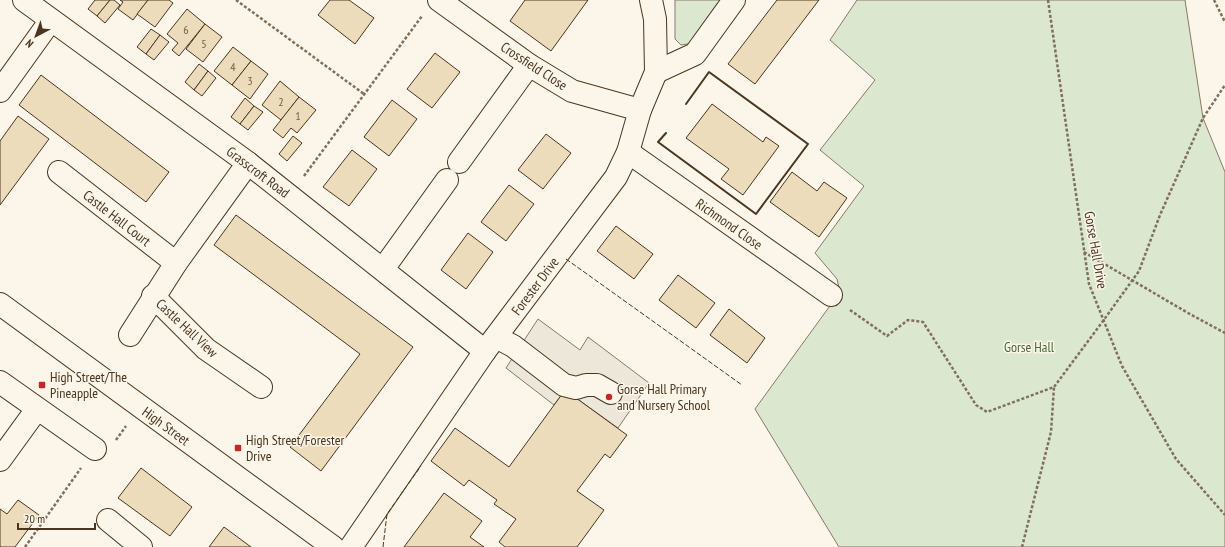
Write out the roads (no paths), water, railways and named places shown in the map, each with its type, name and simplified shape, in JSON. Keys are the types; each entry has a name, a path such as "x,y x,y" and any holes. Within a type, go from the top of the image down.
{"street":[{"name":"Grasscroft Road","path":"24,0 248,163 382,269 491,344 513,346 564,385 576,388 586,385 597,385 611,393"},
{"name":"Forester Drive","path":"350,547 491,344 616,177 628,152 640,110 656,72 655,19 652,0"},
{"path":"656,72 695,54 734,0"},
{"name":"Crossfield Close","path":"432,6 572,91 640,110"},
{"path":"0,91 51,20"},
{"path":"460,162 528,65"},
{"name":"Richmond Close","path":"628,152 830,295"},
{"path":"130,335 153,296 248,163"},
{"name":"Castle Hall Court","path":"59,172 176,263"},
{"path":"382,269 447,180"},
{"name":"Castle Hall View","path":"153,296 206,349 261,387"},
{"name":"High Street","path":"0,304 333,547"},
{"path":"0,382 95,449"},
{"path":"0,460 37,409"},
{"path":"108,520 141,547"}],"place":[{"name":"High Street/The Pineapple","path":"42,385"},
{"name":"Gorse Hall Primary and Nursery School","path":"609,397"},
{"name":"High Street/Forester Drive","path":"238,448"}],"park label":[{"name":"Gorse Hall","path":"1029,347"}]}
